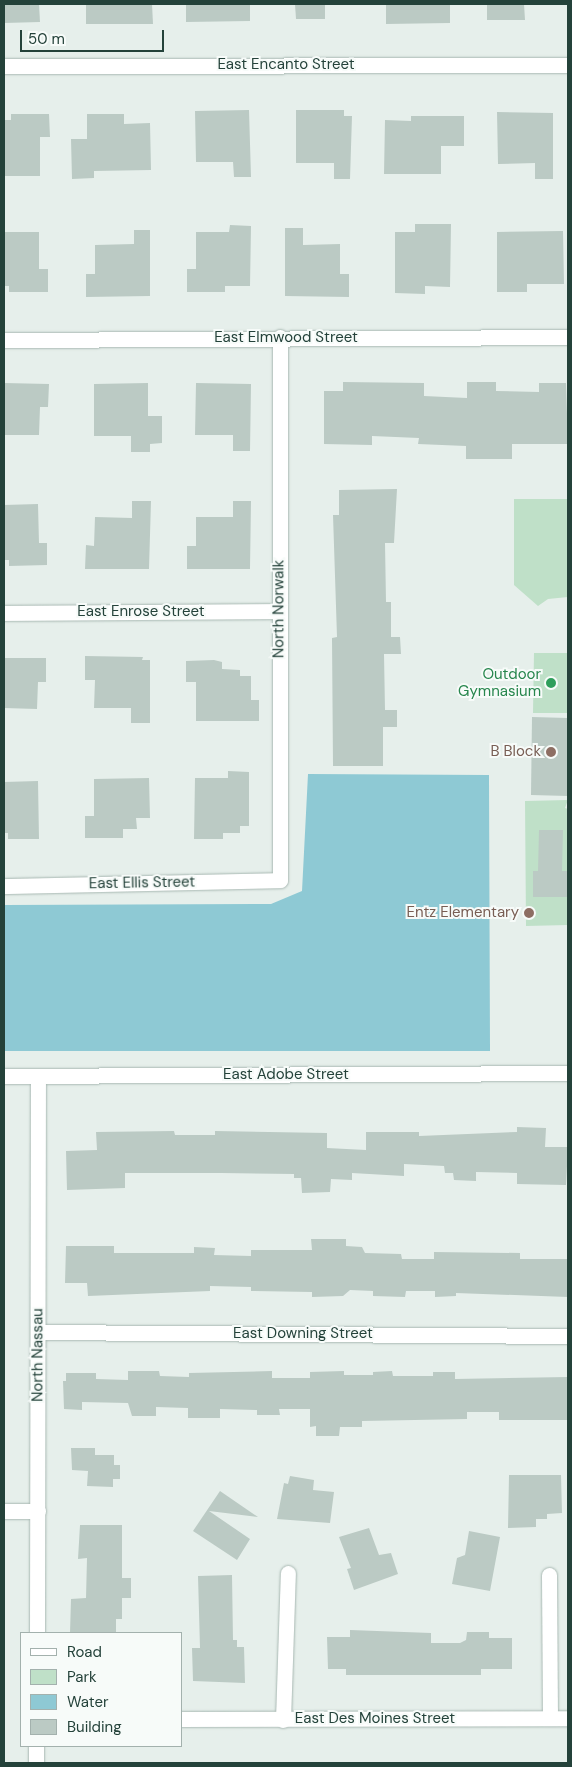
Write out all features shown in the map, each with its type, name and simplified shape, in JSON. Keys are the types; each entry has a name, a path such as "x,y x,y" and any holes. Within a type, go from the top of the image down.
{"street":[{"name":"East Encanto Street","path":"4,66 568,65"},
{"name":"East Elmwood Street","path":"4,340 280,337 568,337"},
{"name":"North Norwalk","path":"280,337 278,611 280,880"},
{"name":"East Enrose Street","path":"4,613 278,611"},
{"name":"East Ellis Street","path":"4,886 280,880"},
{"name":"East Adobe Street","path":"4,1076 568,1073"},
{"name":"North Nassau","path":"37,1632 38,1076"},
{"name":"East Downing Street","path":"38,1332 568,1336"},
{"path":"4,1511 38,1511"},
{"path":"283,1720 288,1573"},
{"path":"550,1574 550,1718"},
{"name":"East Des Moines Street","path":"182,1719 568,1718"},
{"path":"36,1747 36,1763"}],"green space":[{"path":"514,499 568,499 568,597 548,599 538,606 514,585"},
{"name":"Outdoor Gymnasium","path":"534,653 568,653 568,713 533,713"},
{"path":"568,800 565,808 568,809 568,925 526,926 525,801"}],"water":[{"path":"308,774 489,775 490,1051 4,1051 4,905 271,904 302,891"}],"building":[{"path":"4,4 39,4 40,22 4,23"},
{"path":"86,4 152,4 153,24 86,24"},
{"path":"186,4 250,4 250,21 186,22"},
{"path":"295,4 325,4 325,19 296,19"},
{"path":"386,4 450,4 450,23 386,24"},
{"path":"487,4 524,4 525,20 487,20"},
{"path":"249,110 251,177 234,177 233,162 196,162 195,111"},
{"path":"296,110 344,110 344,116 352,116 350,179 334,179 334,163 296,163"},
{"path":"497,112 553,113 553,179 535,179 535,163 498,164"},
{"path":"11,114 49,114 50,137 40,137 40,176 4,176 4,120 11,120"},
{"path":"87,114 124,114 124,124 150,123 151,170 94,171 94,178 72,179 71,139 87,139"},
{"path":"411,116 464,116 464,146 441,146 441,174 384,174 385,120 411,121"},
{"path":"415,224 451,224 450,287 425,286 425,294 395,293 395,232 415,232"},
{"path":"230,225 251,226 250,286 225,286 225,292 187,292 187,269 196,269 196,232 229,232"},
{"path":"285,228 303,228 303,245 340,244 340,274 349,274 349,297 285,296"},
{"path":"134,230 150,230 150,296 86,297 86,274 95,274 95,245 134,244"},
{"path":"563,231 564,284 527,284 527,292 497,292 497,232"},
{"path":"4,232 39,232 39,269 48,269 48,292 9,292 9,286 4,286"},
{"path":"343,382 424,383 424,396 467,398 467,382 496,382 496,391 539,392 539,383 566,383 568,444 512,444 512,459 466,459 466,446 418,444 419,438 372,436 372,445 324,444 324,391 343,391"},
{"path":"4,383 49,384 48,407 40,407 39,435 4,435"},
{"path":"148,383 148,416 162,416 162,443 150,444 150,452 131,452 131,436 94,436 94,384"},
{"path":"196,383 251,384 250,451 233,451 233,435 195,435"},
{"path":"397,489 394,543 385,543 386,602 391,602 391,637 400,637 401,654 384,654 385,710 397,710 397,727 383,727 383,766 333,766 332,638 337,637 333,515 339,515 339,490"},
{"path":"132,501 151,501 149,569 85,569 86,545 94,546 95,517 132,518"},
{"path":"233,501 251,501 250,569 187,569 187,546 196,546 196,517 233,517"},
{"path":"38,504 39,543 47,543 47,565 9,566 9,560 4,560 4,505"},
{"path":"85,656 143,657 142,660 150,660 150,723 131,723 131,708 94,708 95,680 85,680"},
{"path":"4,658 46,658 46,682 38,682 37,709 4,708"},
{"path":"214,660 222,662 222,669 240,670 240,676 251,676 251,700 259,700 259,721 196,721 196,682 186,682 186,661"},
{"path":"532,717 568,718 568,796 531,795"},
{"path":"228,771 249,772 249,826 240,826 240,833 223,833 223,839 194,839 195,778 228,778"},
{"path":"149,778 150,818 136,818 137,829 123,829 123,838 85,838 85,816 94,816 94,779"},
{"path":"38,781 39,839 8,839 8,833 4,833 4,782"},
{"path":"539,830 563,830 562,871 567,871 568,897 533,897 533,871 538,871"},
{"path":"517,1127 546,1128 545,1147 568,1147 566,1185 517,1184 517,1173 476,1172 476,1181 454,1180 453,1173 445,1173 444,1166 404,1164 404,1176 352,1173 352,1180 331,1179 330,1192 302,1193 301,1178 294,1178 294,1174 221,1173 125,1173 125,1188 67,1190 66,1151 97,1150 96,1132 174,1131 175,1135 215,1135 215,1131 327,1133 327,1148 366,1150 366,1132 419,1132 419,1136 517,1132"},
{"path":"311,1239 346,1239 346,1246 362,1247 365,1253 401,1254 402,1259 434,1259 434,1252 520,1253 520,1259 568,1259 568,1297 456,1293 456,1296 435,1297 435,1291 406,1291 405,1297 373,1296 373,1291 350,1290 343,1296 312,1297 312,1292 251,1291 251,1287 210,1286 210,1291 88,1296 87,1283 65,1283 66,1246 114,1246 114,1253 194,1253 194,1247 215,1248 214,1255 251,1256 251,1250 312,1250"},
{"path":"128,1371 159,1371 160,1376 189,1377 189,1373 272,1371 272,1378 310,1378 310,1372 344,1371 344,1375 373,1375 373,1372 392,1371 393,1376 433,1376 433,1372 455,1372 455,1379 568,1377 568,1420 499,1420 499,1412 467,1412 467,1419 362,1421 362,1427 340,1427 339,1436 316,1436 316,1426 310,1427 310,1409 279,1409 280,1415 257,1415 257,1410 220,1409 220,1418 188,1418 188,1408 156,1407 156,1416 132,1416 128,1403 82,1402 82,1410 64,1409 63,1381 66,1381 66,1373 96,1373 96,1379 128,1380"},
{"path":"71,1448 95,1448 95,1455 114,1455 114,1465 120,1465 120,1479 113,1479 113,1487 87,1486 88,1471 72,1470"},
{"path":"509,1475 561,1475 562,1513 547,1514 547,1519 536,1519 536,1527 508,1528"},
{"path":"290,1476 314,1480 313,1490 334,1492 330,1523 277,1519 284,1483 288,1484"},
{"path":"220,1491 258,1517 209,1511 250,1539 237,1560 193,1531"},
{"path":"80,1525 122,1525 122,1578 131,1578 131,1598 122,1598 122,1619 116,1619 116,1632 70,1632 71,1599 86,1598 87,1558 78,1559"},
{"path":"369,1528 379,1555 391,1553 398,1574 354,1590 347,1569 351,1568 339,1537"},
{"path":"469,1531 500,1537 490,1591 452,1584 457,1558 465,1555"},
{"path":"232,1575 233,1640 237,1640 237,1647 244,1647 245,1683 193,1681 192,1648 200,1648 198,1576"},
{"path":"350,1630 431,1633 431,1643 460,1643 466,1640 467,1632 489,1632 489,1638 512,1638 512,1669 481,1669 481,1675 346,1675 346,1669 328,1669 327,1637 350,1637"}],"place":[{"name":"Outdoor Gymnasium","path":"551,683"},
{"name":"B Block","path":"551,752"},
{"name":"Entz Elementary","path":"529,913"}]}
